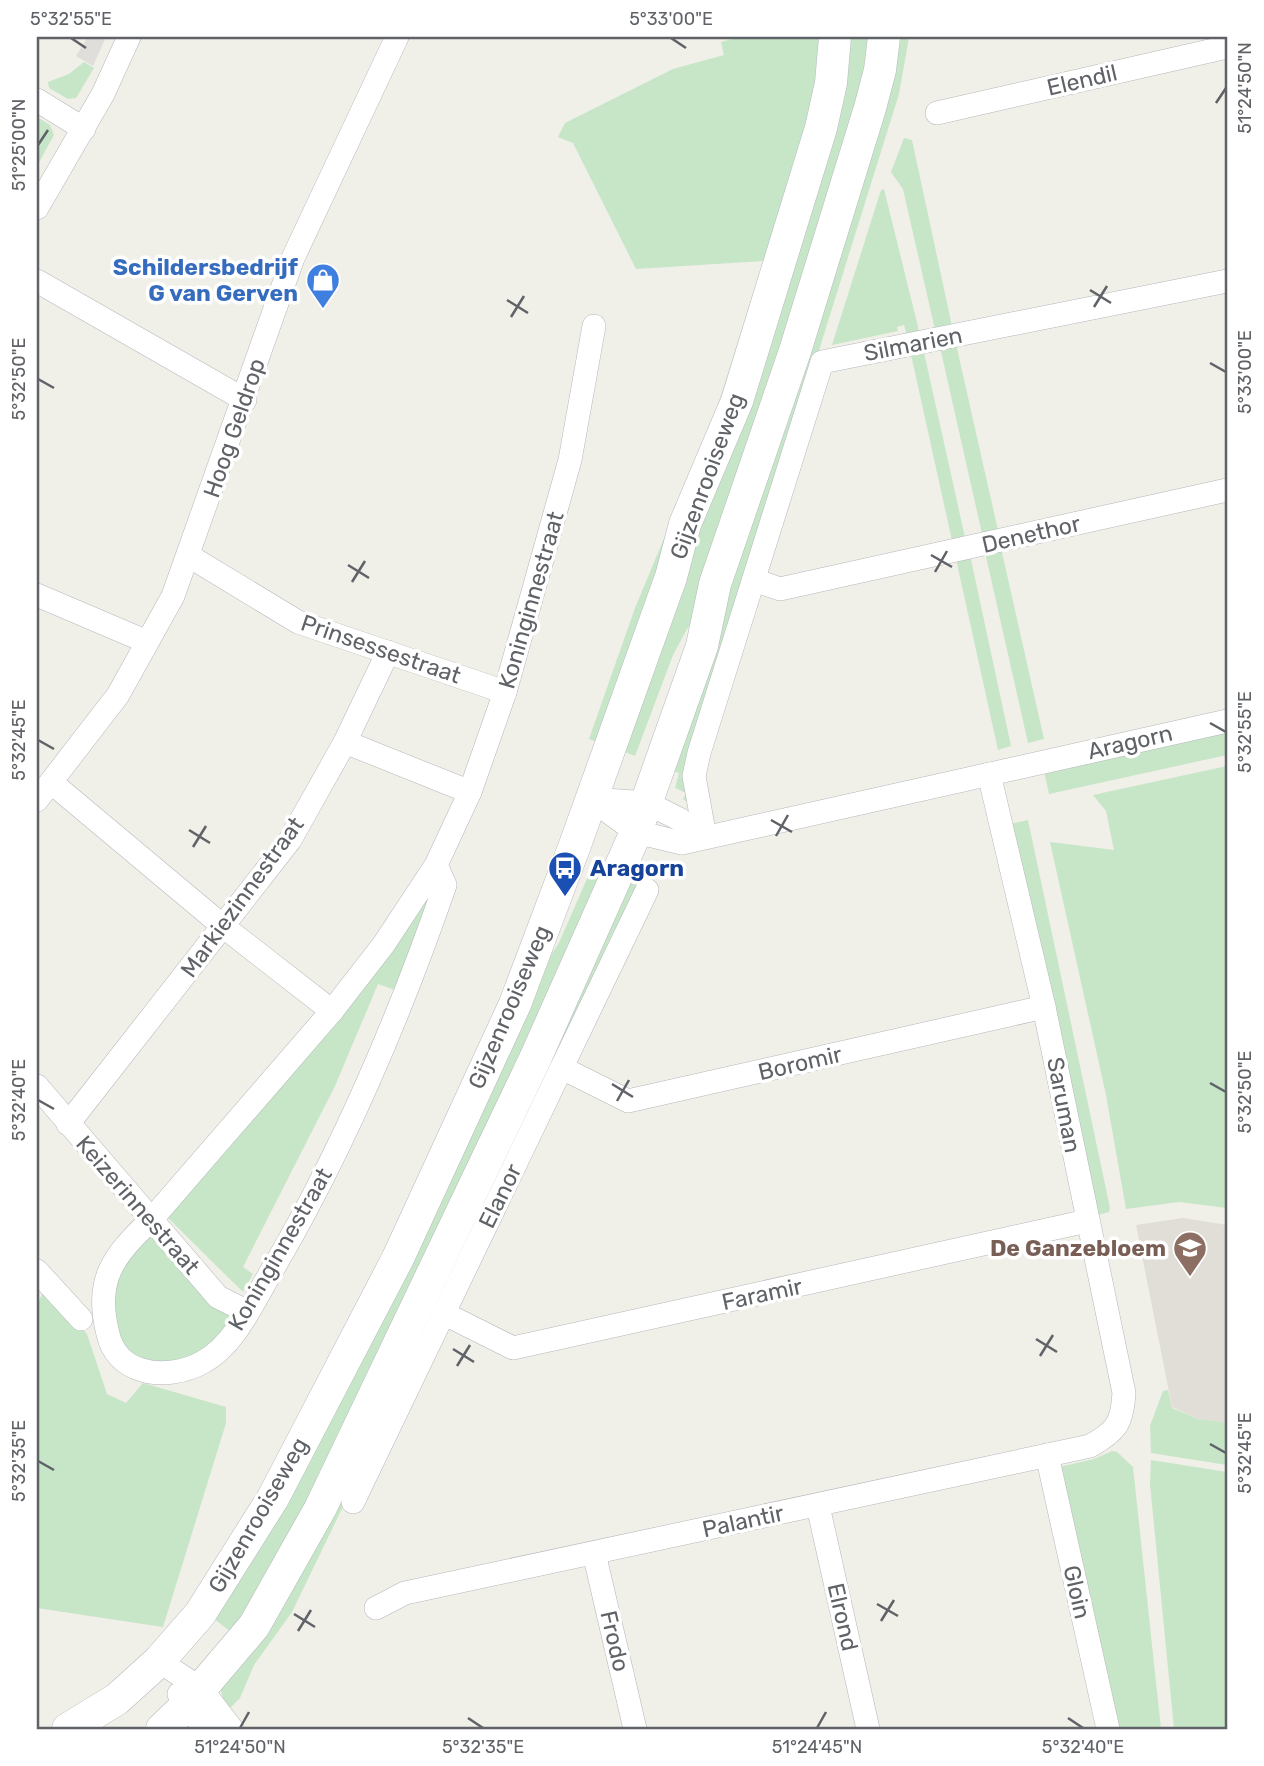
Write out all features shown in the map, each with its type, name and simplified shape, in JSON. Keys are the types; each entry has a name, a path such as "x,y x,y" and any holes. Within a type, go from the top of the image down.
{"main road":[{"name":"Gijzenrooiseweg","path":"68,1729 117,1699 159,1661 200,1614 273,1499 398,1258 515,1003 671,577 685,524 737,401 821,128 835,37"},
{"name":"Gijzenrooiseweg","path":"162,1729 198,1708 254,1626 320,1509 535,1059 641,818 702,646 715,584 795,351 870,108 884,37"}],"street":[{"path":"37,208 84,129 129,37"},
{"name":"Hoog Geldrop","path":"45,791 118,695 145,641 173,596 245,400 293,258 397,37"},
{"name":"Elendil","path":"937,113 1227,47"},
{"path":"37,100 84,129"},
{"path":"37,281 245,400"},
{"name":"Silmarien","path":"754,580 822,362 1227,281"},
{"name":"Koninginnestraat","path":"436,865 445,885 412,982 350,1121 295,1233 248,1312 228,1340 204,1362 165,1374 142,1370 123,1361 110,1343 102,1311 103,1284 126,1244 152,1220 332,1011 384,944 436,865 470,792 505,691 570,460 594,326"},
{"name":"Denethor","path":"754,580 780,589 1227,490"},
{"name":"Prinsessestraat","path":"189,556 298,622 505,691"},
{"path":"705,837 694,776 699,752 754,580"},
{"path":"37,595 145,641"},
{"name":"Markiezinnestraat","path":"68,1124 290,840 345,742 388,652"},
{"name":"Aragorn","path":"591,799 641,818 682,843 1227,721"},
{"path":"345,742 470,792"},
{"name":"Saruman","path":"989,774 1044,1007 1124,1393 1123,1415 1110,1435"},
{"path":"45,791 332,1011"},
{"name":"Elanor","path":"353,1502 648,890"},
{"name":"Boromir","path":"562,1068 628,1101 1044,1007"},
{"name":"Keizerinnestraat","path":"37,1086 218,1297 248,1312"},
{"name":"Faramir","path":"443,1313 513,1348 1087,1221"},
{"path":"37,1271 81,1320"},
{"name":"Palantir","path":"376,1608 405,1593 1090,1446 1110,1435"},
{"name":"Gloin","path":"1047,1455 1108,1729"},
{"name":"Elrond","path":"818,1506 869,1729"},
{"name":"Frodo","path":"594,1553 635,1729"},
{"path":"159,1661 198,1708 232,1729"}],"shaded area":[{"path":"88,37 106,37 93,66 76,56"},
{"path":"1183,1218 1227,1225 1227,1423 1198,1419 1172,1407 1136,1225"}],"green space":[{"path":"740,37 828,37 828,63 726,412 597,742 589,739 635,608 713,421 763,261 636,269 573,143 558,137 565,123 673,69 724,55 721,42"},
{"path":"840,37 879,37 872,75 692,620 673,655 635,756 618,749 690,561 761,347"},
{"path":"901,37 909,37 899,94 688,770 690,804 683,799 686,793 675,788 679,773 665,768 896,65"},
{"path":"84,62 94,68 76,98 68,99 49,88 48,82 69,74"},
{"path":"37,117 50,125 54,135 37,166"},
{"path":"904,138 912,140 953,331 936,334 903,189 891,172"},
{"path":"884,189 920,335 907,336 904,325 897,327 898,331 832,345 881,190"},
{"path":"956,344 999,535 983,538 940,347"},
{"path":"923,348 966,542 953,545 910,350"},
{"path":"1001,548 1044,739 1028,743 985,552"},
{"path":"970,555 1011,746 998,750 956,559"},
{"path":"1227,730 1227,755 1049,794 1044,771"},
{"path":"1227,766 1227,1208 1179,1202 1126,1209 1106,1095 1050,842 1114,850 1106,811 1093,795"},
{"path":"1028,820 1110,1208 1109,1212 1098,1215 1010,824"},
{"path":"592,867 611,872 390,1342 236,1636 213,1618 258,1550 517,1006 559,943"},
{"path":"623,877 644,886 621,931 615,928 599,963 604,967 292,1612 254,1665 240,1698 226,1712 220,1686"},
{"path":"432,891 398,991 378,984 335,1086 243,1267 253,1274 243,1292 166,1216"},
{"path":"145,1231 238,1317 218,1342 179,1365 133,1359 112,1327 108,1295"},
{"path":"45,1289 87,1334 107,1394 126,1403 143,1383 226,1407 226,1423 163,1627 37,1608 37,1304"},
{"path":"1168,1390 1172,1408 1198,1419 1227,1423 1227,1465 1151,1453 1150,1426 1163,1391"},
{"path":"1112,1451 1117,1452 1133,1467 1161,1729 1113,1729 1059,1467 1094,1459"},
{"path":"1151,1460 1227,1472 1227,1729 1174,1729 1150,1484"}],"place":[{"name":"Schildersbedrijf G van Gerven","path":"323,310"},
{"name":"Aragorn","path":"565,898"},
{"name":"De Ganzebloem","path":"1190,1278"}]}
